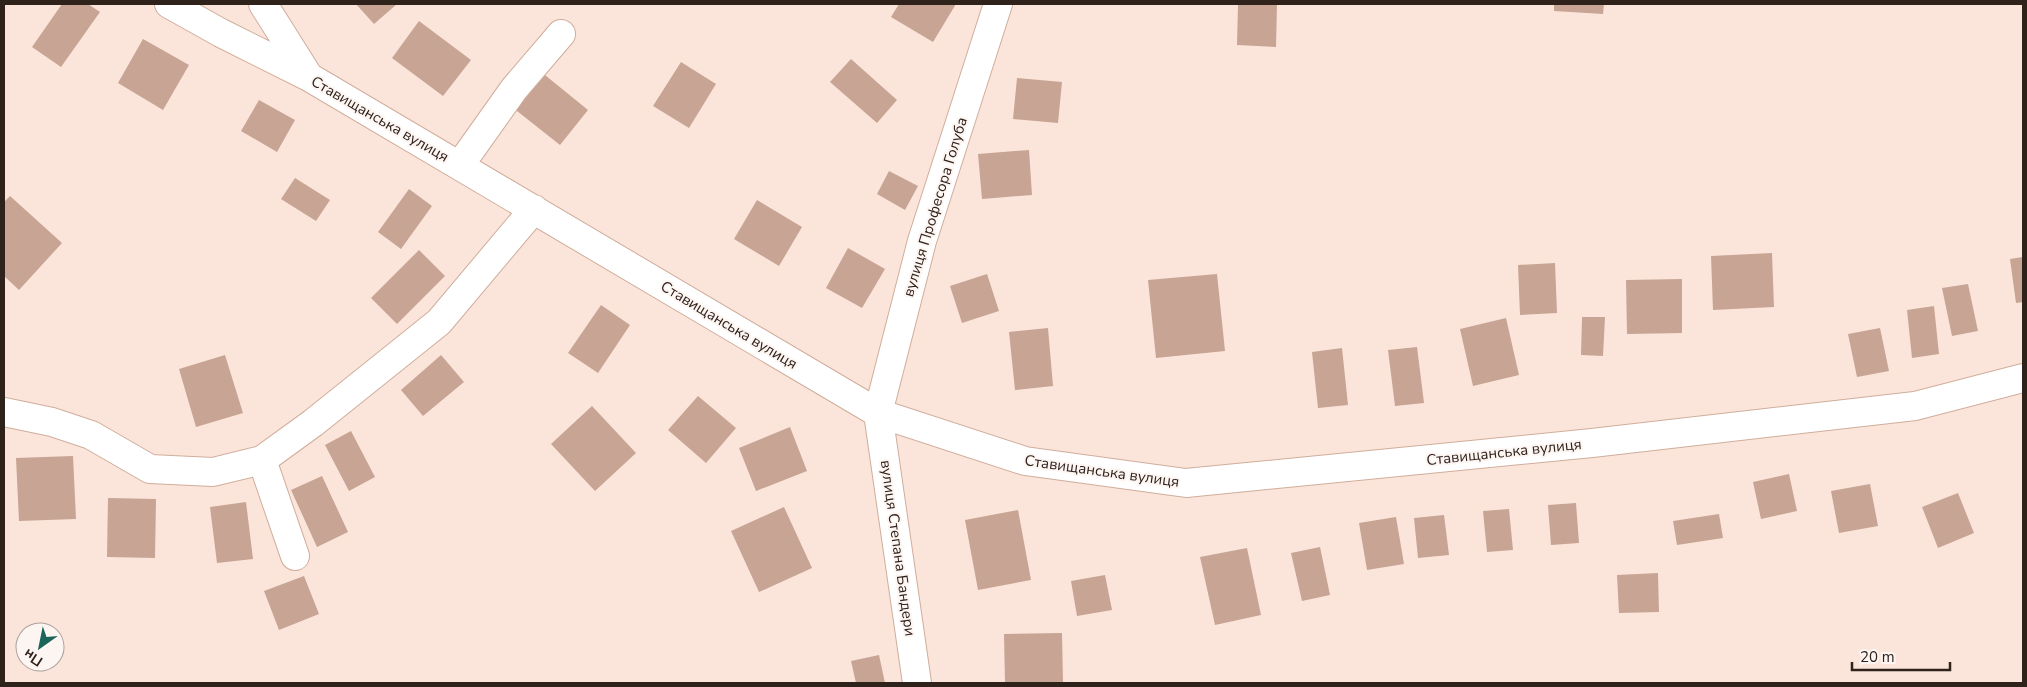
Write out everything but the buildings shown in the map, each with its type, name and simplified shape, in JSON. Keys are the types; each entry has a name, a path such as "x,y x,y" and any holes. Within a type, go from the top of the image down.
{"street":[{"name":"Ставищанська вулиця","path":"170,4 221,33 309,77 878,413 1025,461 1186,483 1592,443 1915,406 2023,378"},
{"path":"263,4 309,77"},
{"name":"вулиця Професора Голуба","path":"878,413 922,241 998,4"},
{"path":"460,165 514,89 561,34"},
{"path":"4,412 52,422 91,435 150,469 213,472 262,460 314,423 439,322 534,209"},
{"name":"вулиця Степана Бандери","path":"878,413 918,683"},
{"path":"262,460 295,556"}]}
